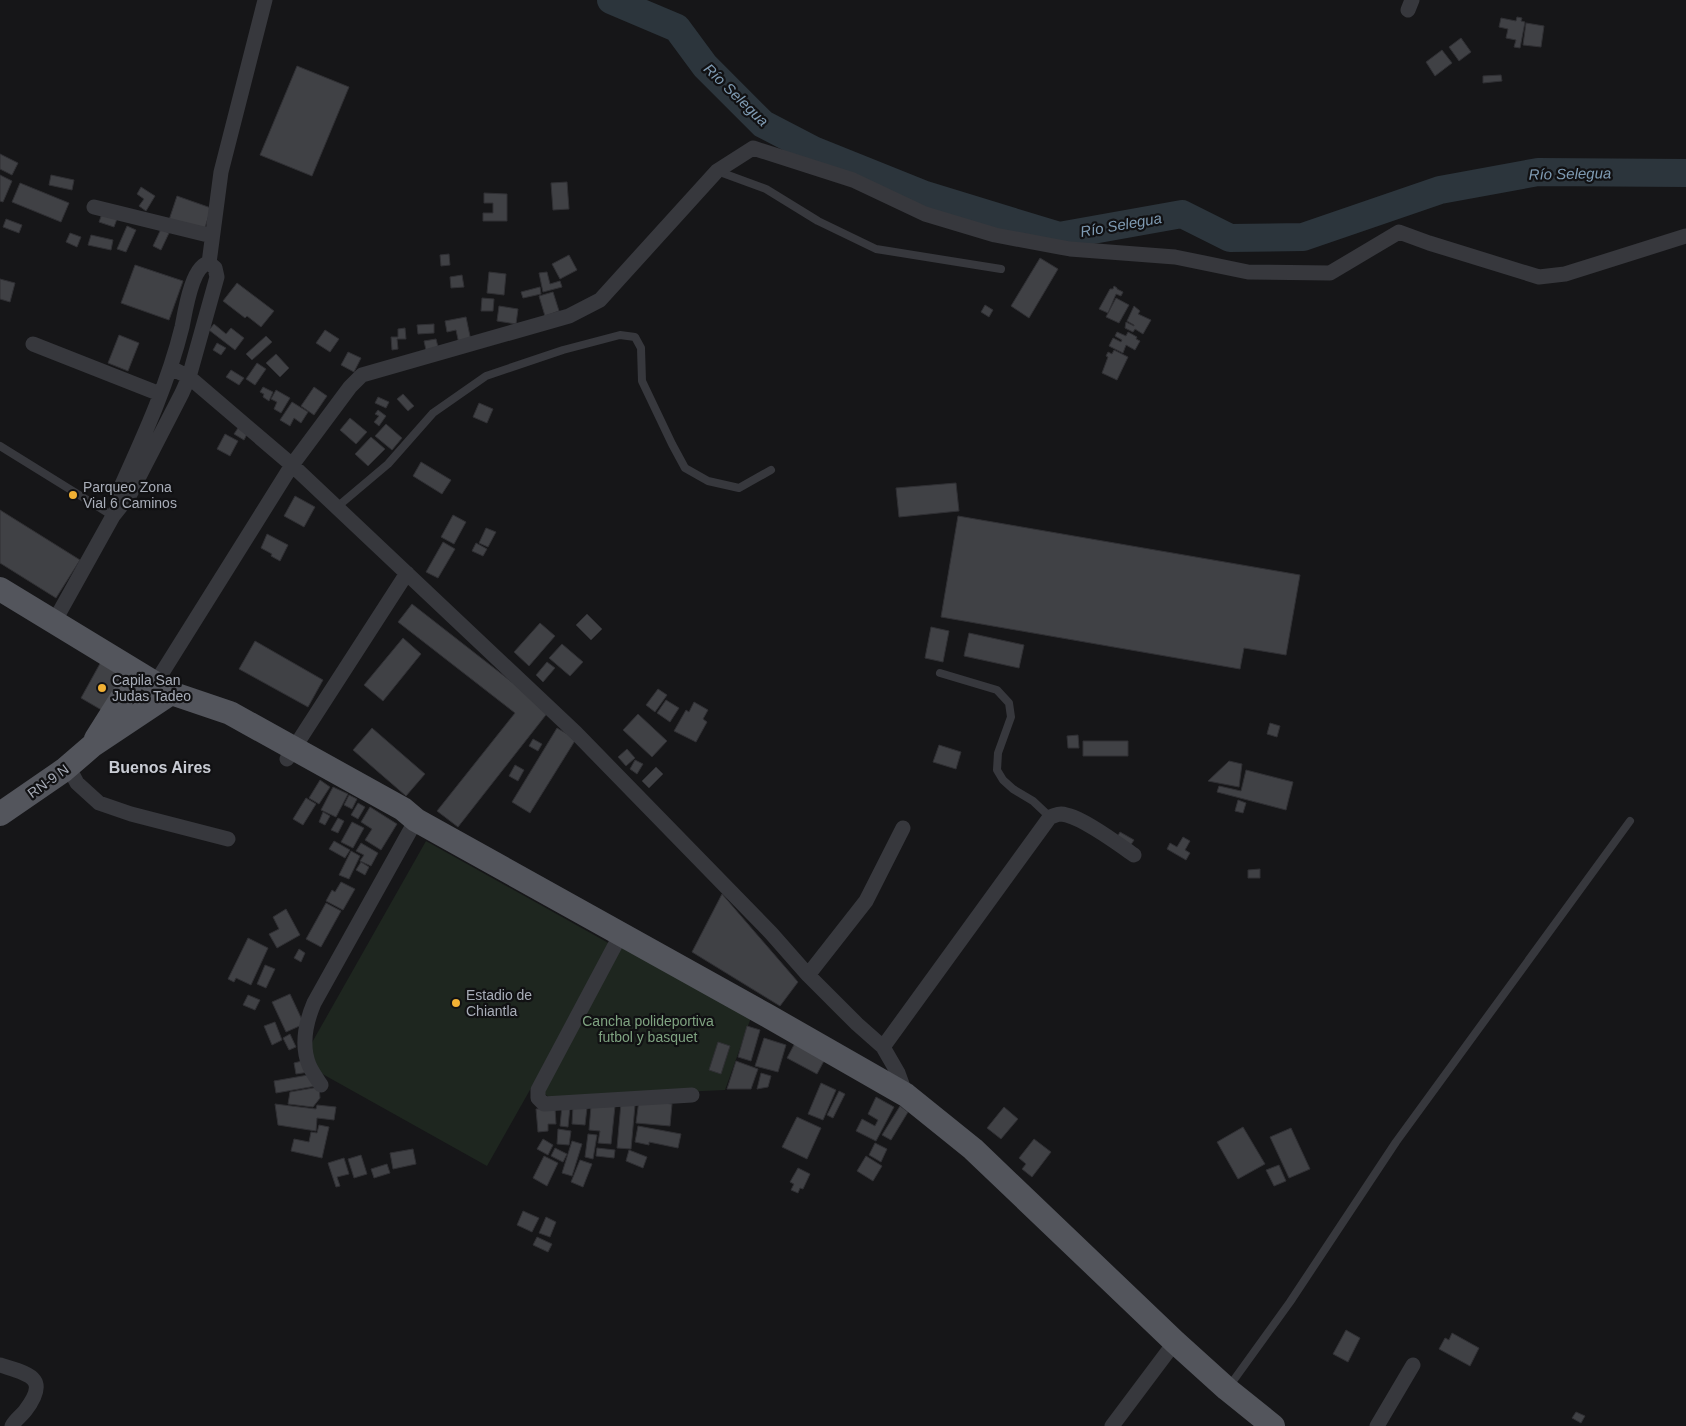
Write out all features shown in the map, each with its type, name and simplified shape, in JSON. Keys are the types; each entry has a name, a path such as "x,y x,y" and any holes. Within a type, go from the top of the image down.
{"main road":[{"path":"0,589 154,684 201,704 223,722 291,754 399,818 416,820 906,1095 973,1149 1176,1342 1227,1389 1272,1426"},
{"name":"RN-9 N","path":"0,814 68,766 93,745 154,684"},
{"name":"RN-9 N","path":"93,745 154,684"}],"street":[{"path":"209,263 221,172 265,0"},
{"path":"154,684 292,465 350,386 362,375 569,316 600,300 717,170 753,148 852,180 925,214 995,235 1070,249 1174,257 1248,272 1330,273 1399,232 1429,244 1539,277 1565,274 1686,236"},
{"path":"94,207 212,236"},
{"path":"114,513 119,491 171,368 191,287 200,267 209,263"},
{"path":"54,622 114,513 129,496 189,377 217,278 215,268 209,263"},
{"path":"33,344 160,394"},
{"path":"171,368 189,377 292,465 576,733 771,933 808,975 883,1047 898,1073 906,1095"},
{"path":"291,754 407,573"},
{"path":"68,766 78,784 99,803 131,814 228,839"},
{"path":"883,1047 1050,817 1059,814 1071,816 1104,834 1134,855"},
{"path":"321,1085 309,1065 305,1050 308,1018 314,1003 416,820"},
{"path":"808,975 866,900 903,828"},
{"path":"621,934 538,1090 538,1098 544,1104 692,1095"},
{"path":"1112,1426 1176,1342"},
{"path":"0,1365 29,1374 35,1380 37,1387 31,1402 12,1426"},
{"path":"1377,1426 1413,1365"}],"lane":[{"path":"717,170 766,189 818,221 876,249 1001,269"},
{"path":"337,507 388,464 433,413 486,376 563,350 620,335 635,338 641,348 642,382 685,468 708,481 739,488 771,470"},
{"path":"0,446 114,513"},
{"path":"940,673 997,690 1009,703 1011,717 998,753 998,770 1003,780 1013,789 1033,800 1050,817"},
{"path":"1227,1389 1290,1302 1396,1142 1630,821"}],"green space":[{"name":"Estadio de Chiantla","path":"426,841 612,945 487,1166 301,1062"},
{"name":"Cancha polideportiva futbol y basquet","path":"622,941 753,1012 725,1090 550,1098 541,1091"}],"building":[{"path":"1517,17 1522,18 1521,21 1525,22 1520,48 1514,47 1516,40 1506,38 1508,29 1499,27 1501,18 1516,21"},
{"path":"1526,23 1544,26 1541,47 1523,45"},
{"path":"1461,38 1471,52 1459,61 1449,47"},
{"path":"1442,50 1452,63 1435,76 1426,62"},
{"path":"297,66 349,87 312,176 260,155"},
{"path":"1501,75 1502,81 1483,83 1483,76"},
{"path":"0,154 18,163 12,175 0,169"},
{"path":"0,175 12,181 3,202 0,201"},
{"path":"51,175 74,180 72,190 49,185"},
{"path":"567,182 569,209 553,210 551,183"},
{"path":"20,183 69,203 61,222 12,202"},
{"path":"141,187 155,196 146,211 139,206 144,199 137,194"},
{"path":"484,193 507,194 507,221 483,221 483,213 493,213 493,203 484,203"},
{"path":"177,196 211,208 204,231 169,220"},
{"path":"103,211 118,216 114,227 99,222"},
{"path":"6,219 22,225 19,233 3,227"},
{"path":"127,226 136,230 126,252 117,249"},
{"path":"161,229 169,233 161,250 153,246"},
{"path":"70,233 81,237 77,247 66,242"},
{"path":"91,235 113,240 111,250 88,245"},
{"path":"449,254 450,265 441,266 440,255"},
{"path":"569,255 577,270 560,279 552,264"},
{"path":"1040,258 1058,269 1029,318 1011,306"},
{"path":"135,265 183,281 169,320 121,303"},
{"path":"489,272 506,274 504,295 487,293"},
{"path":"547,272 550,284 560,281 562,287 543,292 539,273"},
{"path":"462,275 464,287 451,288 450,277"},
{"path":"0,279 15,283 10,302 0,299"},
{"path":"237,283 274,311 261,327 247,316 245,318 223,301"},
{"path":"1114,286 1123,292 1121,296 1116,294 1108,313 1099,309 1110,289 1113,289"},
{"path":"540,287 541,294 523,298 521,292"},
{"path":"553,292 559,311 545,316 539,296"},
{"path":"482,298 494,299 493,311 481,311"},
{"path":"1116,298 1129,305 1119,323 1106,317"},
{"path":"985,305 993,310 989,317 981,312"},
{"path":"499,306 518,309 516,324 497,321"},
{"path":"1134,306 1140,311 1138,314 1151,320 1143,334 1135,329 1133,332 1125,328 1126,322 1134,326 1127,321"},
{"path":"466,317 471,341 459,344 456,330 447,332 445,321"},
{"path":"214,324 226,334 231,328 244,338 235,350 209,330"},
{"path":"434,324 434,333 418,334 417,325"},
{"path":"405,328 406,339 397,339 398,349 392,350 391,337 398,337 398,329"},
{"path":"325,330 339,339 330,352 316,343"},
{"path":"1117,332 1126,336 1128,332 1137,337 1136,339 1140,341 1135,350 1126,345 1123,353 1109,346 1113,338 1121,342 1122,340 1115,336"},
{"path":"119,335 139,343 128,371 108,363"},
{"path":"266,336 272,342 252,360 246,354"},
{"path":"436,339 438,347 426,350 424,341"},
{"path":"217,343 226,348 221,355 213,350"},
{"path":"1114,350 1128,357 1117,380 1102,373 1108,352 1112,354"},
{"path":"348,352 361,358 354,372 341,365"},
{"path":"276,354 289,368 280,377 266,363"},
{"path":"257,363 266,369 255,385 246,379"},
{"path":"231,370 244,378 239,385 226,377"},
{"path":"263,387 273,392 269,401 260,392"},
{"path":"314,387 327,396 314,415 301,406"},
{"path":"276,390 290,398 281,413 274,409 277,402 271,399"},
{"path":"403,394 414,406 408,411 397,399"},
{"path":"378,397 389,402 386,408 375,403"},
{"path":"292,402 308,412 301,423 294,418 290,426 280,420"},
{"path":"479,403 493,409 487,423 473,417"},
{"path":"378,410 386,416 379,426 374,422 379,416 375,414"},
{"path":"350,418 367,432 356,444 340,430"},
{"path":"386,424 402,438 392,450 375,436"},
{"path":"238,428 247,434 244,440 234,434"},
{"path":"225,434 238,441 230,456 217,449"},
{"path":"371,437 385,449 368,466 355,454"},
{"path":"421,462 451,480 442,494 413,476"},
{"path":"956,483 959,511 899,517 896,488"},
{"path":"295,496 315,507 304,527 284,516"},
{"path":"0,510 80,560 56,598 0,563"},
{"path":"453,515 466,522 454,544 441,537"},
{"path":"958,516 1300,575 1286,655 1244,648 1240,669 941,617"},
{"path":"486,528 496,532 488,547 479,543"},
{"path":"267,534 288,545 280,561 261,548"},
{"path":"443,542 455,549 438,578 426,572"},
{"path":"476,543 487,549 483,556 472,551"},
{"path":"412,604 549,711 458,827 437,811 515,713 398,622"},
{"path":"587,614 602,629 591,640 576,625"},
{"path":"540,623 555,636 529,666 514,652"},
{"path":"931,627 949,631 943,662 925,658"},
{"path":"969,633 1024,645 1019,668 964,656"},
{"path":"403,638 421,654 383,701 364,685"},
{"path":"255,641 323,680 308,707 239,669"},
{"path":"562,644 583,662 570,676 549,658"},
{"path":"102,660 126,673 105,712 81,698"},
{"path":"547,662 555,668 543,682 536,675"},
{"path":"658,689 667,695 655,712 646,705"},
{"path":"666,700 679,708 670,722 657,713"},
{"path":"694,702 708,710 703,719 707,722 696,742 674,731 686,710 689,712"},
{"path":"638,714 667,741 652,757 623,730"},
{"path":"1270,723 1280,726 1277,737 1267,734"},
{"path":"372,728 425,774 406,796 353,750"},
{"path":"557,728 576,739 530,813 512,802"},
{"path":"1078,735 1079,748 1068,748 1067,736"},
{"path":"533,739 542,744 538,751 529,746"},
{"path":"1083,741 1128,741 1128,756 1083,756"},
{"path":"939,745 961,752 956,769 933,762"},
{"path":"627,749 635,758 626,766 618,757"},
{"path":"635,760 643,764 637,774 630,769"},
{"path":"1229,761 1242,764 1239,787 1208,781"},
{"path":"515,765 524,770 518,781 509,776"},
{"path":"656,767 663,774 649,788 642,781"},
{"path":"1246,770 1293,782 1286,810 1217,792 1219,786 1241,791"},
{"path":"320,780 330,787 319,804 309,798"},
{"path":"333,787 348,794 336,817 321,810"},
{"path":"349,795 357,799 352,809 344,805"},
{"path":"306,798 316,804 303,825 293,819"},
{"path":"1238,800 1246,803 1243,813 1235,811"},
{"path":"358,803 365,807 358,819 351,815"},
{"path":"370,807 397,824 381,850 365,840 372,829 361,822"},
{"path":"323,812 330,816 325,825 319,822"},
{"path":"338,818 344,821 338,833 331,830"},
{"path":"352,822 364,828 353,848 341,842"},
{"path":"1120,832 1134,840 1130,846 1116,839"},
{"path":"1183,837 1190,841 1185,850 1190,853 1186,860 1167,849 1170,843 1177,847"},
{"path":"334,841 350,850 345,858 329,849"},
{"path":"361,843 378,853 371,866 360,861 364,855 356,851"},
{"path":"351,851 360,856 349,879 339,875"},
{"path":"361,862 369,867 365,875 356,870"},
{"path":"1260,869 1260,878 1248,878 1248,870"},
{"path":"341,882 355,889 343,910 326,901 332,890 335,892"},
{"path":"722,894 798,982 780,1006 692,952"},
{"path":"326,903 341,911 321,947 306,939"},
{"path":"286,909 300,935 277,948 269,934 279,929 273,917"},
{"path":"248,938 268,948 251,985 236,978 234,982 228,979"},
{"path":"299,949 305,953 301,962 294,958"},
{"path":"265,965 275,969 266,988 257,984"},
{"path":"290,994 304,1024 286,1032 272,1002"},
{"path":"248,995 260,1000 255,1010 243,1005"},
{"path":"275,1022 282,1040 272,1045 264,1026"},
{"path":"747,1026 760,1030 751,1061 738,1057"},
{"path":"290,1034 296,1047 289,1050 283,1038"},
{"path":"764,1038 786,1045 778,1072 755,1066"},
{"path":"718,1042 730,1046 721,1074 709,1070"},
{"path":"795,1043 825,1059 817,1074 787,1058"},
{"path":"306,1060 309,1072 296,1074 294,1063"},
{"path":"736,1061 758,1069 751,1089 727,1089"},
{"path":"761,1073 771,1076 768,1087 757,1089"},
{"path":"314,1074 316,1086 276,1093 274,1081"},
{"path":"821,1083 836,1090 823,1120 808,1114"},
{"path":"319,1087 320,1098 313,1107 288,1104 290,1092"},
{"path":"839,1091 845,1094 833,1118 827,1115"},
{"path":"876,1097 894,1107 876,1141 856,1131 862,1119 875,1126 878,1120 868,1114"},
{"path":"639,1100 672,1104 670,1126 636,1123"},
{"path":"621,1103 635,1105 631,1149 617,1148"},
{"path":"275,1104 316,1109 317,1105 336,1107 334,1120 317,1118 316,1131 278,1125"},
{"path":"562,1106 570,1107 568,1127 560,1126"},
{"path":"591,1106 615,1106 611,1144 598,1143 600,1131 589,1130"},
{"path":"900,1106 908,1112 891,1140 882,1135"},
{"path":"573,1107 587,1108 585,1125 572,1124"},
{"path":"1004,1107 1018,1119 1001,1139 987,1128"},
{"path":"555,1108 556,1124 548,1124 548,1131 538,1132 536,1109"},
{"path":"797,1117 821,1128 807,1159 782,1147"},
{"path":"319,1125 329,1127 322,1158 291,1151 294,1139 309,1142 311,1132 317,1133"},
{"path":"638,1126 681,1134 678,1148 649,1142 649,1145 635,1142"},
{"path":"1243,1127 1265,1164 1238,1179 1217,1142"},
{"path":"1291,1128 1310,1169 1289,1178 1270,1137"},
{"path":"558,1129 571,1131 569,1145 557,1144"},
{"path":"588,1134 597,1135 593,1159 585,1157"},
{"path":"543,1139 553,1145 548,1155 537,1149"},
{"path":"1034,1139 1051,1152 1032,1177 1022,1169 1026,1164 1019,1158"},
{"path":"572,1141 582,1144 572,1176 562,1173"},
{"path":"875,1143 887,1149 881,1162 869,1155"},
{"path":"555,1148 567,1154 563,1162 551,1156"},
{"path":"597,1148 615,1150 614,1158 596,1156"},
{"path":"413,1149 416,1164 393,1169 390,1153"},
{"path":"629,1150 647,1157 643,1168 626,1161"},
{"path":"361,1155 367,1174 354,1178 348,1159"},
{"path":"544,1156 558,1163 547,1186 533,1178"},
{"path":"866,1156 882,1166 873,1181 857,1171"},
{"path":"344,1158 349,1174 337,1177 340,1186 336,1187 328,1163"},
{"path":"580,1160 592,1164 583,1187 571,1182"},
{"path":"387,1164 390,1173 374,1178 371,1169"},
{"path":"1279,1165 1286,1181 1274,1186 1266,1170"},
{"path":"798,1168 810,1174 803,1189 800,1188 798,1193 791,1190 794,1184 790,1182"},
{"path":"523,1211 539,1218 532,1232 517,1225"},
{"path":"546,1217 556,1222 550,1237 539,1233"},
{"path":"537,1237 552,1244 548,1252 533,1245"},
{"path":"1346,1330 1360,1338 1348,1362 1333,1354"},
{"path":"1452,1333 1479,1348 1470,1366 1439,1349 1445,1338 1449,1340"},
{"path":"1576,1412 1585,1416 1581,1423 1572,1418"}],"waterway":[{"name":"Río Selegua","path":"611,0 677,28 705,66 763,124 813,150 925,195 1059,236 1182,214 1230,238 1303,237 1440,190 1538,172 1686,173"}],"place":[{"name":"Parqueo Zona Vial 6 Caminos","path":"73,495"},
{"name":"Capila San Judas Tadeo","path":"102,688"},
{"name":"Estadio de Chiantla","path":"456,1003"}],"district":[{"name":"Buenos Aires","path":"160,767"}]}
